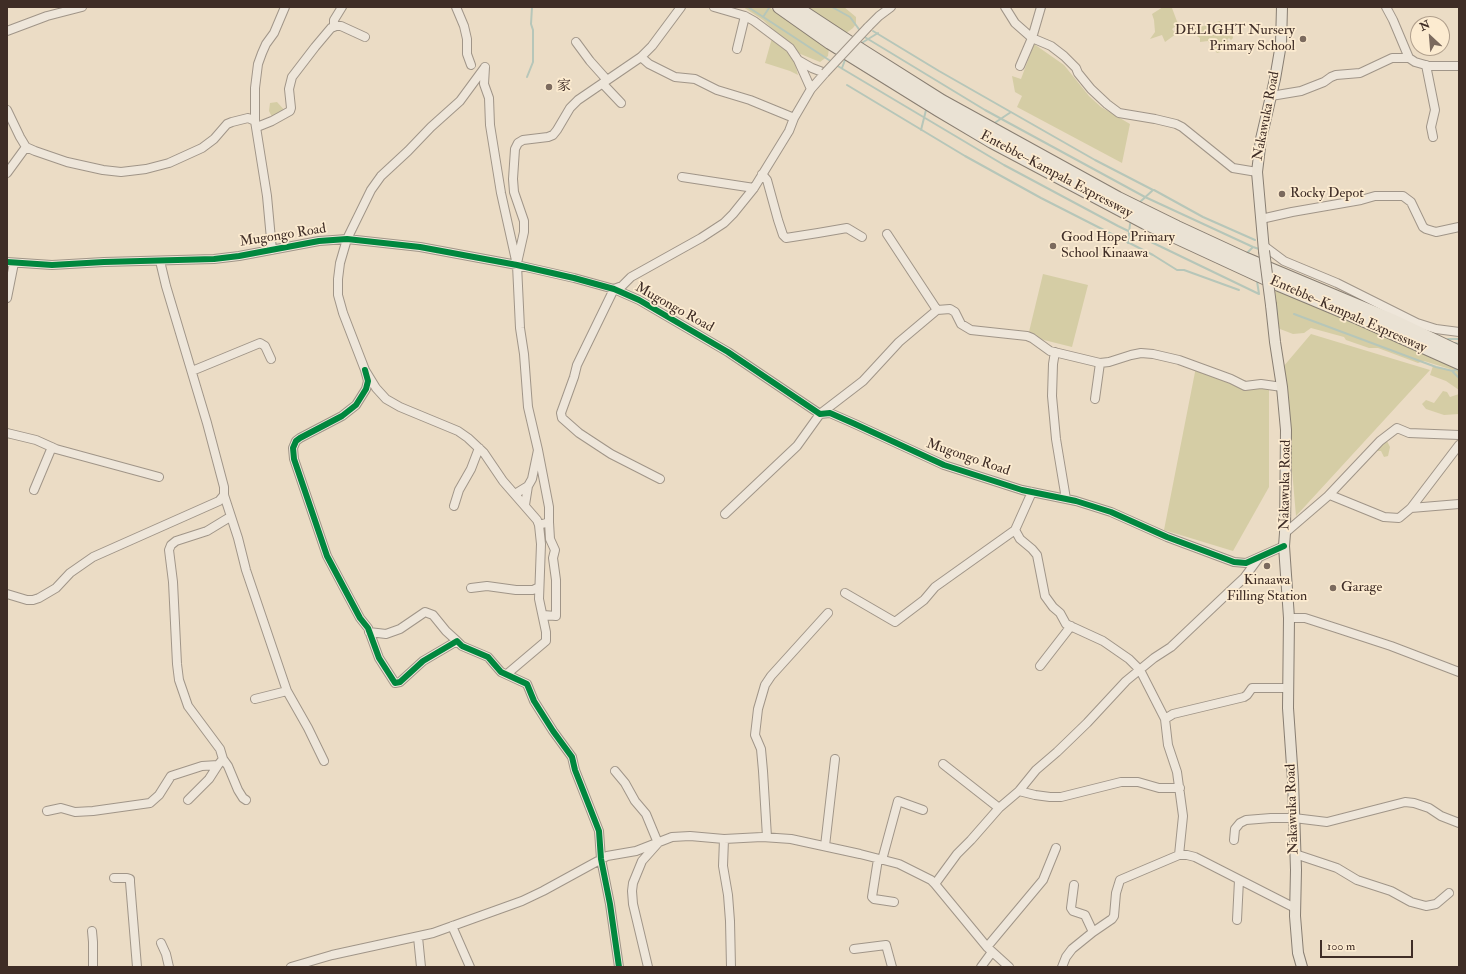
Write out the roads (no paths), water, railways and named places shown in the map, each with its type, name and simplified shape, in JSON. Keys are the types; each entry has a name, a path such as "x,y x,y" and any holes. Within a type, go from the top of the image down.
{"highway":[{"name":"Entebbe–Kampala Expressway","path":"779,7 830,43 951,118 992,142 1145,223 1279,285 1459,363"},
{"name":"Entebbe–Kampala Expressway","path":"796,7 942,101 1118,198 1176,227 1244,258 1392,320 1459,352"}],"main road":[{"name":"Nakawuka Road","path":"1282,7 1281,44 1261,140 1257,172 1264,248 1286,430 1284,546 1288,618 1288,708 1293,780 1295,908 1297,942 1302,967"}],"street":[{"path":"7,32 47,16 82,7"},
{"path":"272,250 267,196 256,124 255,88 258,64 266,44 274,33 286,7"},
{"path":"7,110 26,146 48,156 86,166 121,172 132,172 158,167 193,153 208,144 227,124 248,118 256,124 272,121 290,111 290,89 292,77 315,47 334,26 334,20 342,7"},
{"path":"456,7 464,26 467,39 467,54 471,65"},
{"path":"671,7 674,15"},
{"path":"517,265 524,232 524,221 514,192 513,178 515,149 518,143 523,140 553,135 570,108 578,100 641,57 656,42 681,7"},
{"path":"714,7 745,16 790,48 798,60 811,89"},
{"path":"660,480 611,454 579,433 560,415 580,358 614,289 622,286 630,277 682,249 724,223 733,214 754,188 789,131 794,118 811,89 868,27 891,7"},
{"path":"1005,7 1015,23 1032,38 1051,46 1064,56 1076,68 1078,73 1091,89 1119,113 1176,124 1182,127 1234,168 1257,172"},
{"path":"1020,66 1032,38 1041,7"},
{"path":"1386,7 1409,58 1415,62 1435,67 1459,66"},
{"path":"737,49 745,16"},
{"path":"334,26 343,26 364,37"},
{"path":"576,42 621,103"},
{"path":"641,57 649,64 675,76 695,79 717,90 750,100 794,118"},
{"path":"1271,96 1300,91 1324,82 1336,75 1360,73 1392,58 1409,58"},
{"path":"798,60 812,68 826,73"},
{"path":"1426,65 1434,110 1431,128 1433,138"},
{"path":"457,641 423,661 396,684 379,658 365,624 360,618 327,556 294,459 293,448 296,441 300,438 342,416 356,405 366,389 368,381 365,370 343,313 338,295 338,279 340,263 347,239 371,190 381,176 460,101 485,66 484,84 489,98 490,125 501,193 517,265 520,328 524,354 528,407 549,507 550,540 555,550 556,616 543,615"},
{"path":"7,173 26,146"},
{"path":"762,174 767,180 778,220 783,235 786,238 847,228 862,237"},
{"path":"682,177 754,188"},
{"path":"1261,219 1376,196 1403,196 1411,202 1423,227 1426,229 1436,232 1459,226"},
{"path":"887,234 936,310"},
{"name":"Mugongo Road","path":"11,263 52,265 214,259 347,239 420,247 517,265 614,289 645,303 728,352 820,414 830,413 944,465 1032,492 1066,498 1110,512 1234,562 1246,563 1284,546"},
{"path":"1264,248 1284,261 1337,283 1417,323 1436,329 1459,332"},
{"path":"160,261 219,466 224,487 224,496 238,538 246,570 287,691 308,728 324,761"},
{"path":"7,298 11,263"},
{"path":"725,514 797,446 820,414 863,381 899,342 936,310 950,309 955,312 961,324 971,330 1027,336 1032,338 1046,350 1100,363 1141,353 1153,354 1179,360 1226,377 1245,386 1260,384 1282,387"},
{"path":"192,372 260,343 265,346 271,360"},
{"path":"1055,352 1052,364 1052,396 1056,439 1066,498"},
{"path":"1095,399 1100,363"},
{"path":"365,370 376,388 386,399 400,407 458,431 468,438 484,453 503,481 533,513 539,525 541,544 539,599 546,632 546,641 507,674"},
{"path":"1285,533 1328,496 1380,441 1397,428 1410,433 1459,435"},
{"path":"7,433 36,440 52,447 159,477"},
{"path":"1328,496 1332,496 1384,517 1393,519 1399,518 1410,508 1459,445"},
{"path":"34,490 52,447"},
{"path":"454,506 459,490 471,468 479,448"},
{"path":"525,505 538,450"},
{"path":"515,494 530,482 544,480"},
{"path":"845,593 895,622 924,600 935,587 1015,530 1032,492"},
{"path":"7,594 27,600 39,598 56,588 70,573 93,557 219,501 224,496"},
{"path":"1410,508 1459,504"},
{"path":"188,800 209,779 221,762 220,749 188,706 179,680 169,550 171,545 176,541 207,531 230,517"},
{"path":"539,525 549,522"},
{"path":"1015,530 1020,539 1037,555 1045,596 1053,607 1060,613 1066,624 1103,642 1129,659 1140,670 1165,719 1168,745 1180,788 1183,816 1179,855"},
{"path":"935,884 957,854 999,808 1019,791 1036,770 1087,724 1126,681 1154,658 1171,647 1244,578 1258,558"},
{"path":"471,588 487,586 516,590 533,590 539,587"},
{"path":"369,632 386,634 400,629 425,612 432,615 462,646 486,656 501,672 527,684 534,701 553,731 572,756 575,770 599,831 601,858 610,904 619,967"},
{"path":"767,837 764,771 761,749 755,735 758,709 765,685 768,680 828,613"},
{"path":"1288,618 1305,618 1391,646 1459,672"},
{"path":"1040,666 1071,626"},
{"path":"1165,719 1173,714 1244,697 1252,688 1289,688"},
{"path":"255,699 287,691"},
{"path":"825,846 835,759"},
{"path":"47,811 61,808 75,812 93,811 150,803 159,795 171,776 202,766 221,762 228,766 242,798 246,800"},
{"path":"943,764 999,808"},
{"path":"615,771 625,782 635,801 646,814 658,843"},
{"path":"1019,791 1035,795 1060,797 1121,782 1138,782 1159,788 1180,788"},
{"path":"894,902 874,899 872,897 880,860 898,801 923,810"},
{"path":"1234,840 1235,829 1244,820 1294,818 1326,822 1405,802 1414,803 1429,808 1441,816 1457,820"},
{"path":"291,967 332,955 418,937 452,926 529,898 564,880 601,858 636,851 672,837 684,836 724,839 767,837 791,839 898,864 931,880 989,949 1009,967"},
{"path":"724,839 719,852 726,900 727,935"},
{"path":"724,839 723,866 728,895 732,967"},
{"path":"648,967 633,904 632,891 633,883 642,861 658,843"},
{"path":"981,967 989,949 1043,880 1056,848"},
{"path":"636,851 642,861"},
{"path":"1295,854 1337,868 1357,880 1390,891 1411,902 1426,906 1436,904 1449,893"},
{"path":"1062,967 1066,957 1072,949 1114,916 1116,893 1120,880 1179,855 1195,857 1295,908"},
{"path":"114,878 130,879 137,967"},
{"path":"1237,920 1239,880"},
{"path":"1074,885 1071,908 1073,911 1085,915 1093,932"},
{"path":"452,926 470,967"},
{"path":"92,931 93,967"},
{"path":"418,937 421,967"},
{"path":"161,943 166,954 169,967"},
{"path":"854,950 886,945 892,967"}],"waterway":[{"path":"527,77 533,62 533,30 531,24 532,7"},
{"path":"748,7 832,62"},
{"path":"832,7 850,17 861,32"},
{"path":"763,17 769,8"},
{"path":"873,31 939,71 1095,160 1153,190 1140,202"},
{"path":"860,44 878,33"},
{"path":"863,36 985,110 1145,197 1259,249"},
{"path":"842,68 845,60"},
{"path":"836,65 1004,165 1118,226 1259,294 1257,281"},
{"path":"847,85 965,156 1041,198 1153,255 1177,270 1184,270 1239,290"},
{"path":"921,130 926,110"},
{"path":"993,124 1011,112"},
{"path":"1154,190 1203,217 1255,240"},
{"path":"1128,243 1130,224"},
{"path":"1248,252 1253,247"},
{"path":"1276,305 1277,315"},
{"path":"1294,314 1436,367 1453,371 1457,369 1459,372"},
{"path":"1448,339 1459,339"},
{"path":"1455,343 1459,344"},
{"path":"1453,372 1459,378"}],"place":[{"name":"DELIGHT Nursery Primary School","path":"1303,39"},
{"name":"家","path":"549,87"},
{"name":"Rocky Depot","path":"1282,194"},
{"name":"Good Hope Primary School Kinaawa","path":"1053,246"},
{"name":"Kinaawa Filling Station","path":"1267,566"},
{"name":"Garage","path":"1333,588"}]}
